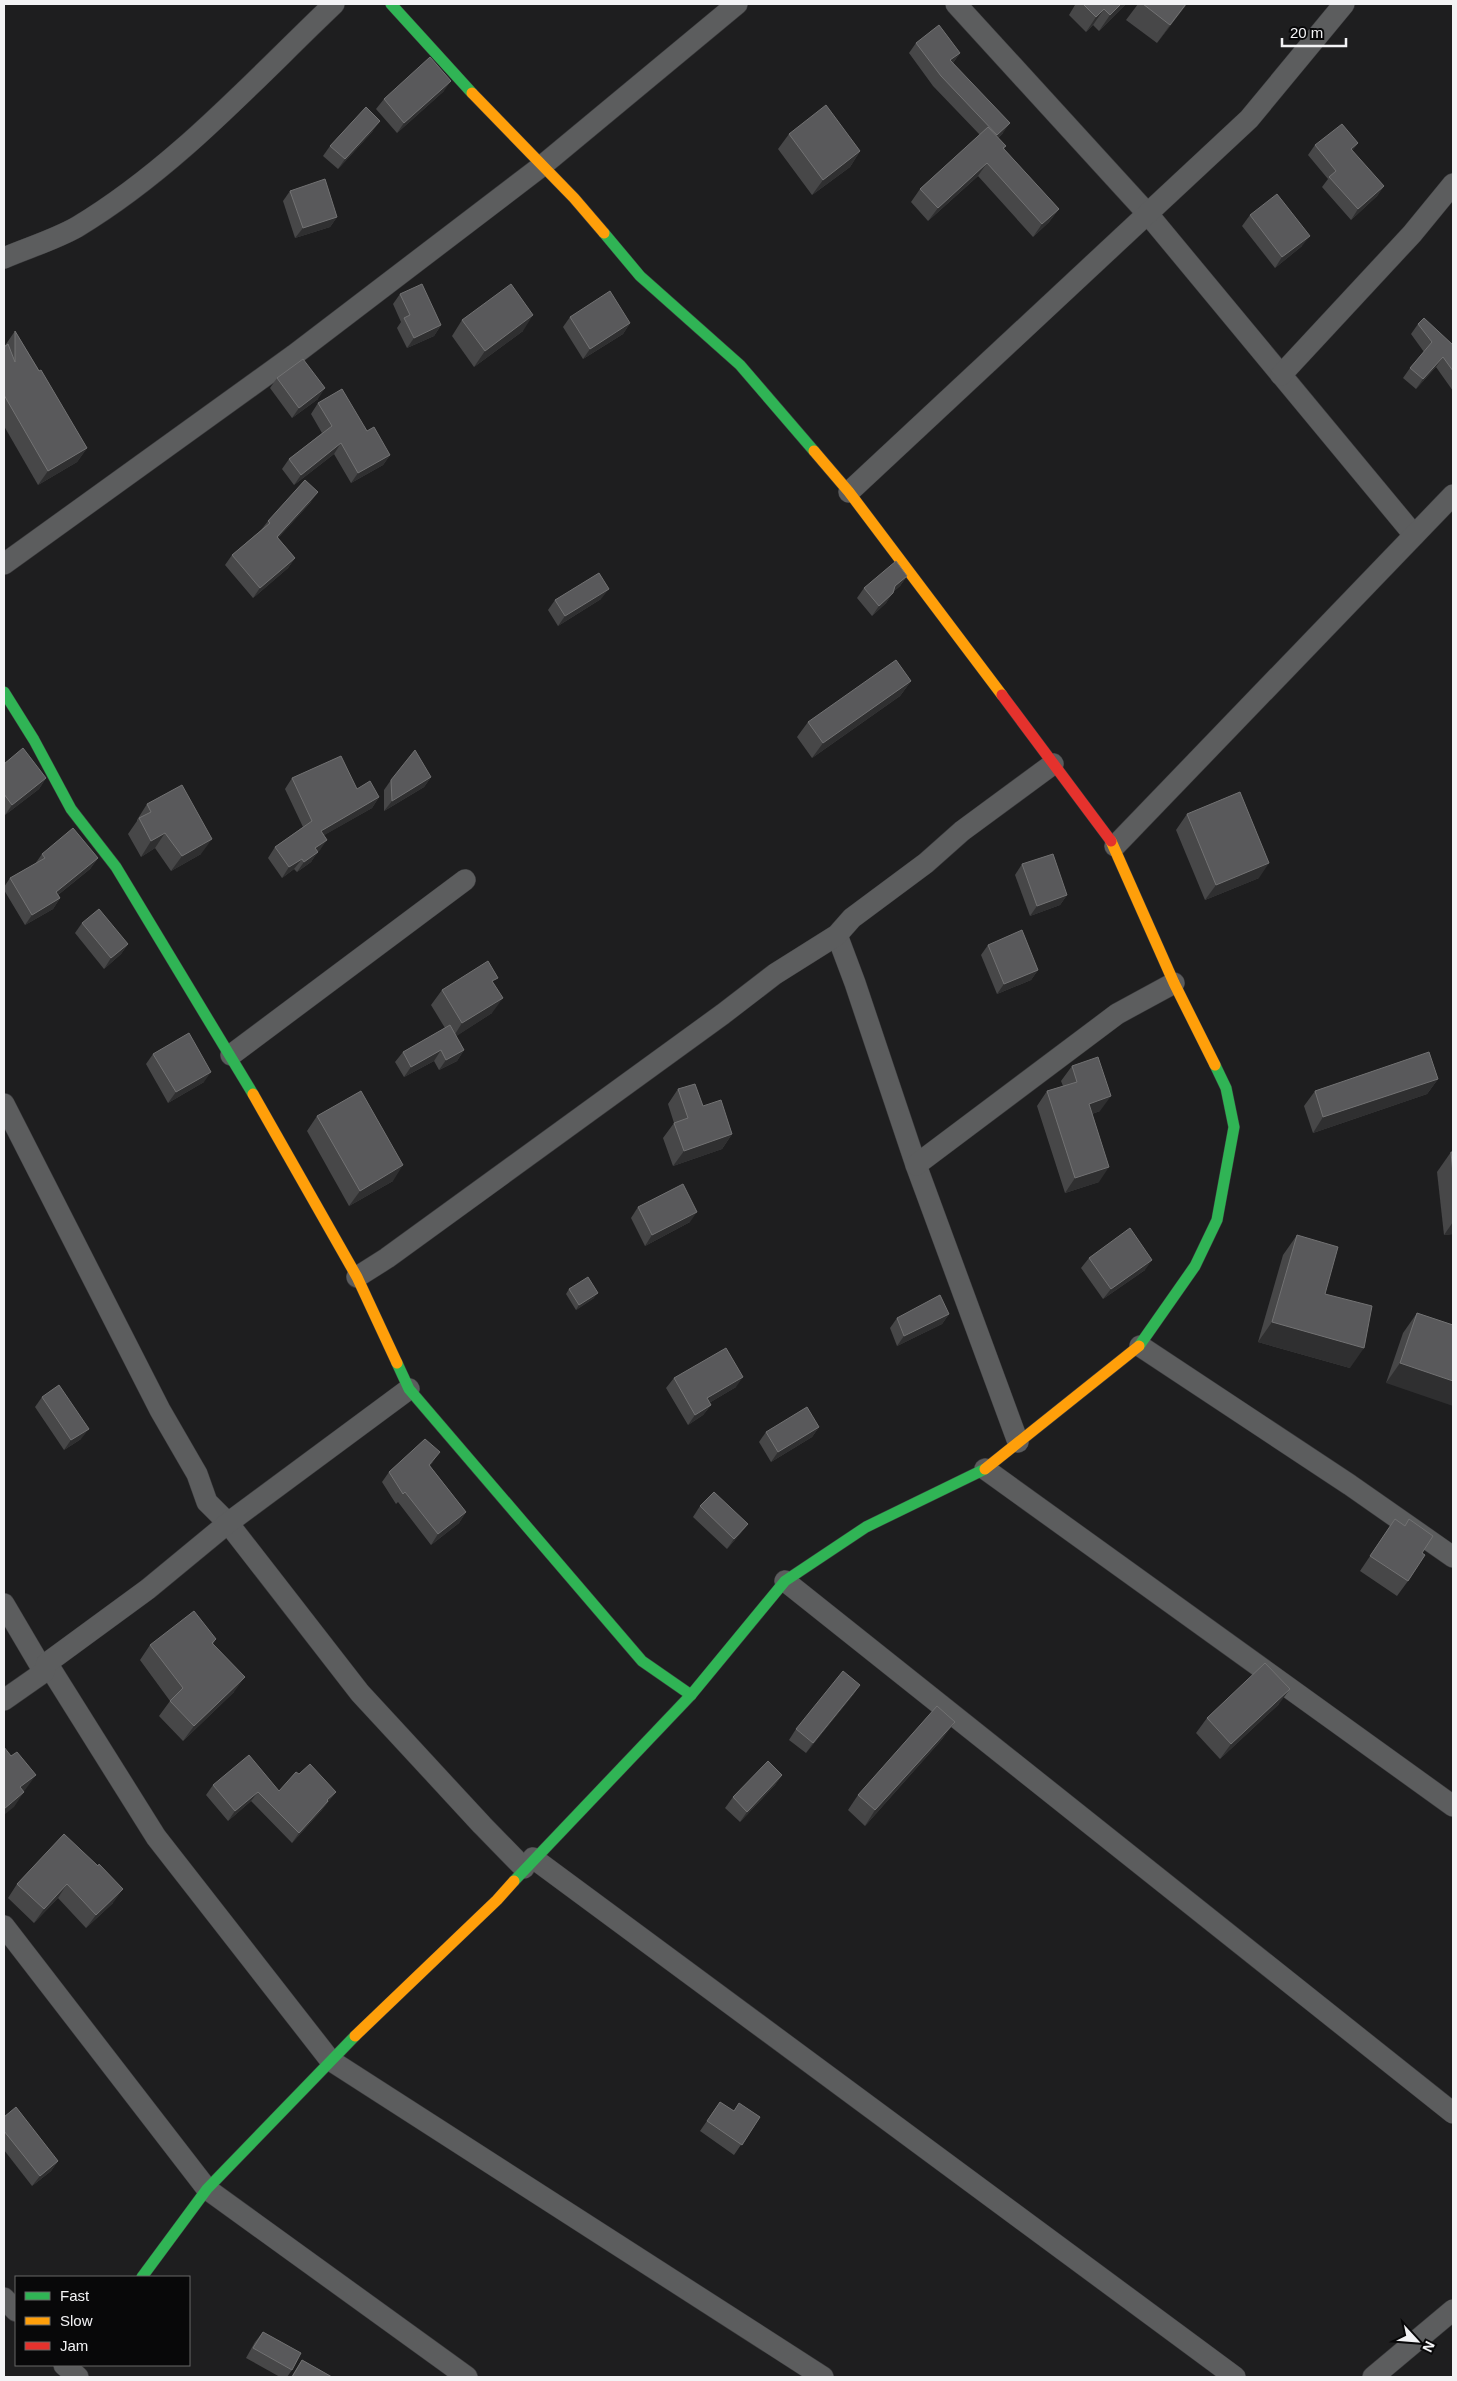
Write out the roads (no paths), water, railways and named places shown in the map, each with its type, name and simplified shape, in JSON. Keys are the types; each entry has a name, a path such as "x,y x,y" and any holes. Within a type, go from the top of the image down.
{"street":[{"path":"4,258 76,227 148,177 206,129 334,4"},
{"path":"143,2276 207,2189 330,2060 498,1900 529,1863 691,1695 785,1581 866,1526 984,1469 1140,1346 1195,1266 1218,1220 1234,1127 1226,1088 1174,983 1115,846 849,492 740,364 640,276 574,198 486,109 391,4"},
{"path":"4,564 294,355 543,165 737,4"},
{"path":"956,4 1147,213 1414,535"},
{"path":"849,492 1249,119 1344,4"},
{"path":"1281,375 1412,234 1453,184"},
{"path":"1115,846 1453,495"},
{"path":"4,692 34,740 71,809 116,867 231,1055 357,1277 409,1389 642,1660 691,1695"},
{"path":"357,1277 387,1258 723,1014 775,974 837,934 852,918 926,863 962,830 1053,764"},
{"path":"231,1055 465,880"},
{"path":"837,934 916,1165 1018,1442"},
{"path":"916,1165 1116,1014 1174,983"},
{"path":"4,1104 160,1410 197,1474 207,1502 228,1524 360,1693 482,1825 529,1863 1235,2377"},
{"path":"1140,1346 1350,1485 1453,1556"},
{"path":"4,1700 148,1589 228,1524 409,1389"},
{"path":"984,1469 1453,1806"},
{"path":"785,1581 1453,2112"},
{"path":"4,1604 156,1837 330,2060 823,2377"},
{"path":"4,1926 207,2189 468,2377"},
{"path":"4,2298 15,2310"},
{"path":"1373,2377 1453,2310"}]}
